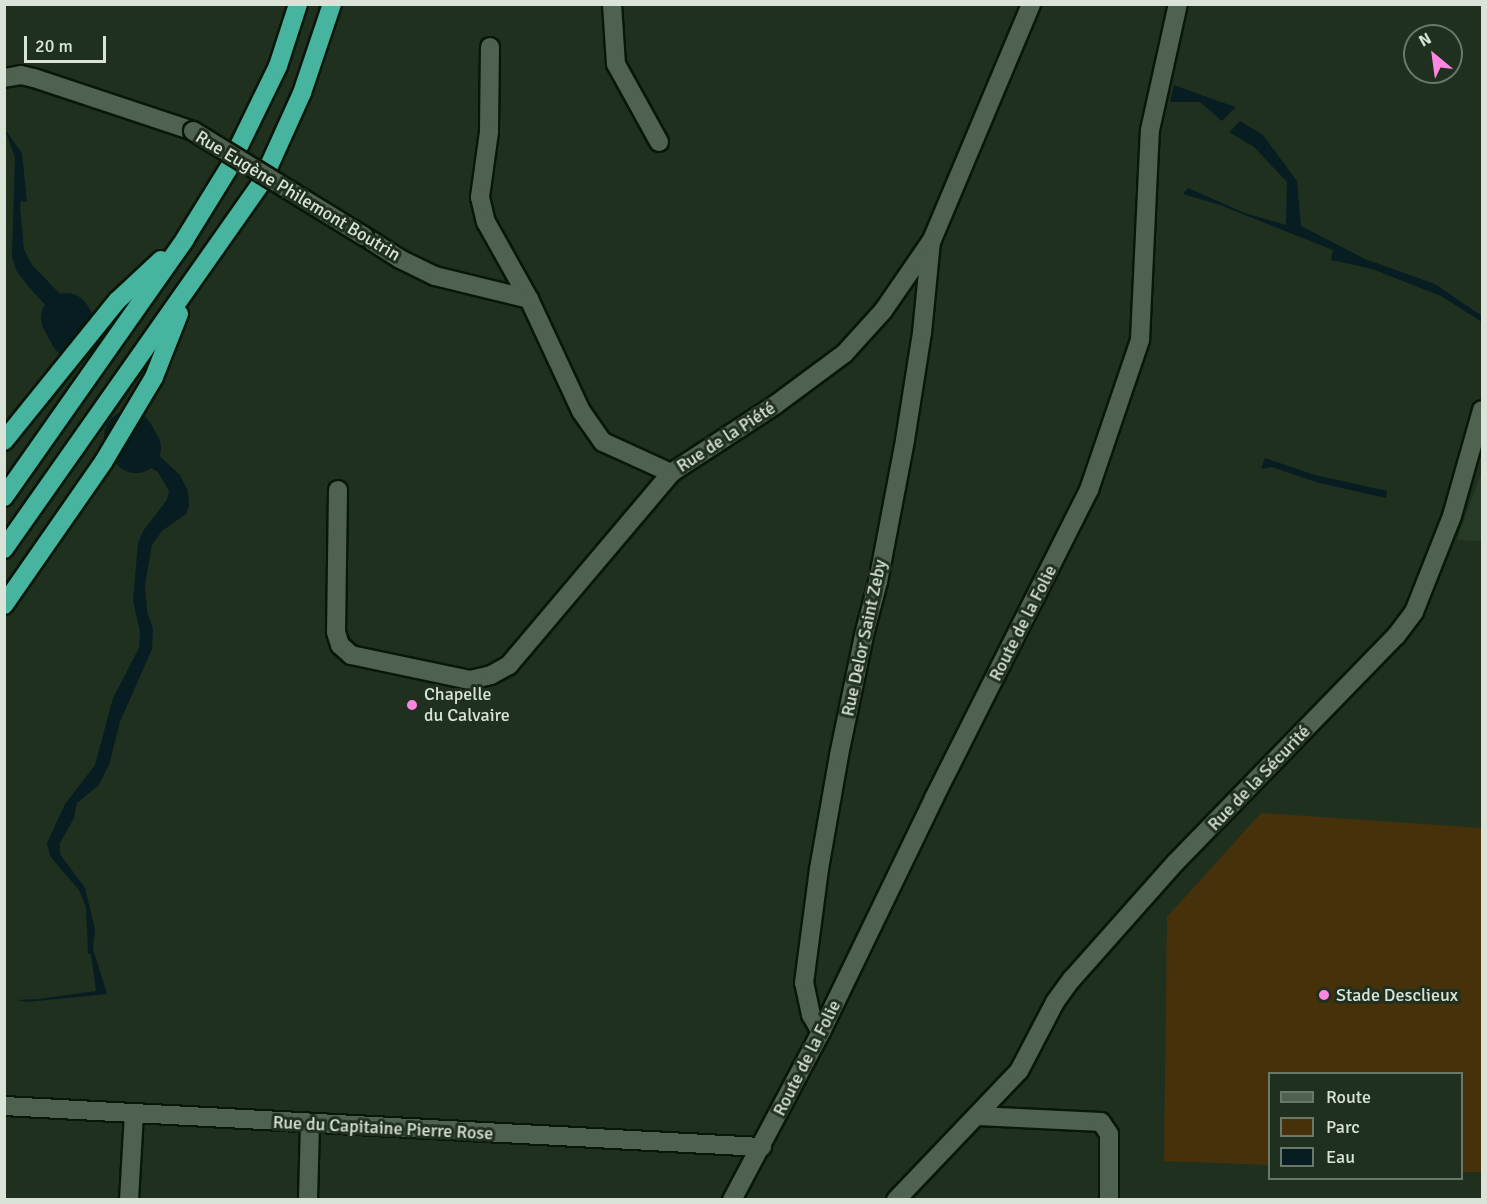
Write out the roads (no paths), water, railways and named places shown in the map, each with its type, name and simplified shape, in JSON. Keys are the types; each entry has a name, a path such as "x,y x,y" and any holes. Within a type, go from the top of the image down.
{"highway":[{"path":"240,146 278,66 298,4"},
{"path":"269,166 302,93 332,4"},
{"path":"4,497 185,239 230,166"},
{"path":"4,549 261,184"},
{"path":"4,441 117,301 185,239"},
{"path":"4,605 104,461 154,377 189,287"}],"street":[{"path":"612,4 616,64 659,142"},
{"name":"Rue de la Piété","path":"338,490 336,632 340,645 351,655 470,680 491,675 509,665 671,473 775,405 844,354 883,311 932,240 1031,4"},
{"name":"Route de la Folie","path":"732,1200 821,1032 934,798 1089,490 1140,340 1150,130 1179,4"},
{"path":"490,47 489,132 480,197 486,222 530,299 581,411 603,442 671,473"},
{"name":"Rue Eugène Philemont Boutrin","path":"4,78 21,75 34,78 193,131 400,260 435,276 530,299"},
{"name":"Rue Delor Saint Zeby","path":"821,1032 811,1015 804,983 819,869 839,755 864,635 878,582 905,440 922,333 932,240"},
{"name":"Rue de la Sécurité","path":"896,1200 1019,1071 1055,1002 1072,979 1175,863 1396,636 1414,612 1452,516 1482,410"},
{"name":"Rue du Capitaine Pierre Rose","path":"4,1106 310,1124 762,1146"},
{"path":"129,1200 134,1113"},
{"path":"978,1116 1101,1122 1109,1134 1109,1200"},
{"path":"308,1200 310,1124"}],"water":[{"path":"1174,85 1236,107 1222,121 1200,102 1170,102"},
{"path":"1240,121 1263,135 1297,181 1301,226 1365,259 1435,284 1482,316 1482,322 1441,296 1372,269 1331,260 1333,250 1220,205 1183,194 1188,188 1245,213 1286,225 1287,182 1254,147 1229,132"},
{"path":"4,128 22,153 27,202 21,201 20,207 24,249 32,265 64,298 74,313 61,322 27,285 16,270 12,257 15,157"},
{"path":"143,441 180,475 188,491 189,506 186,514 162,531 152,545 145,585 147,611 153,629 152,649 120,722 109,765 98,786 77,803 74,818 60,843 60,854 85,888 95,930 93,949 107,994 27,1002 17,1000 96,991 91,954 88,954 86,907 79,890 50,856 47,843 65,804 95,765 113,698 139,648 140,631 133,601 138,543 143,531 167,500 169,491 158,472 131,456"},
{"path":"1265,458 1315,475 1387,491 1386,498 1319,483 1272,467 1261,469"}],"waterway":[{"path":"66,318 75,334"},
{"path":"129,436 136,448"}],"place":[{"name":"Chapelle du Calvaire","path":"412,705"},
{"name":"Stade Desclieux","path":"1324,995"}]}
